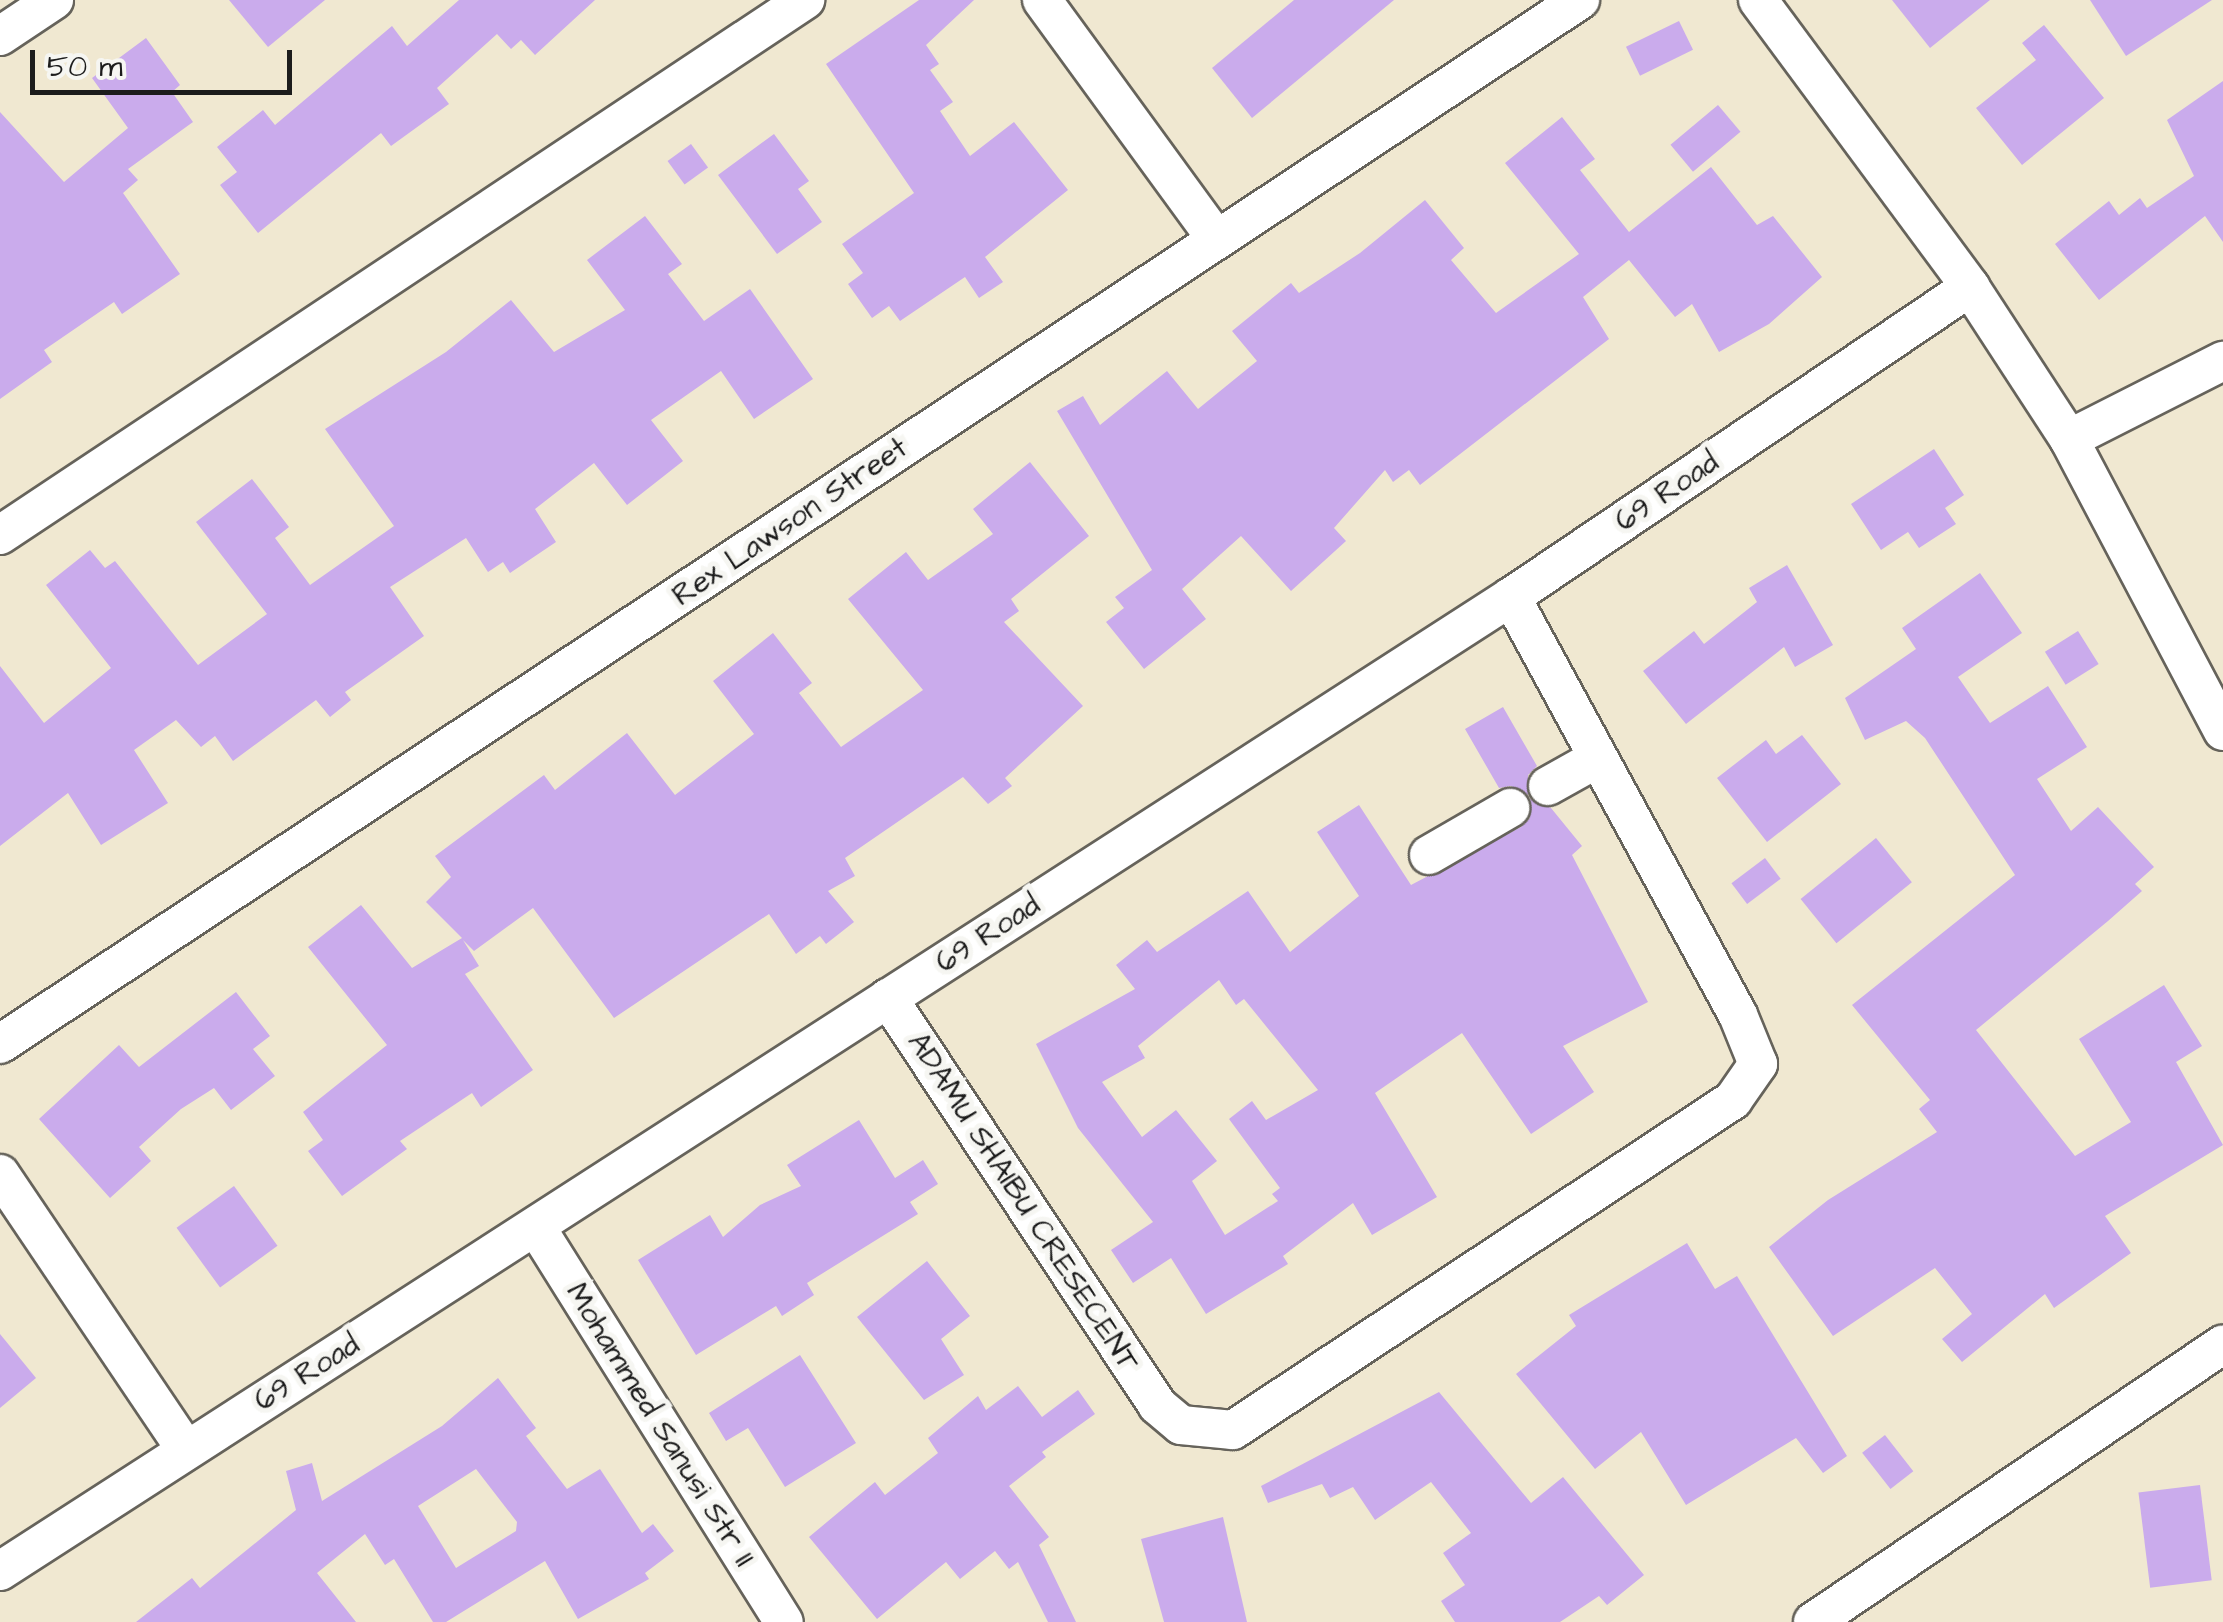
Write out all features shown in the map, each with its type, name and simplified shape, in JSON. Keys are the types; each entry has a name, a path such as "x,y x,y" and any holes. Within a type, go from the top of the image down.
{"street":[{"path":"0,36 54,0"},
{"path":"0,535 805,0"},
{"path":"1042,0 1215,237"},
{"name":"Rex Lawson Street","path":"0,1044 1215,237 1580,0"},
{"path":"1758,0 1970,287 2069,439 2223,731"},
{"name":"69 Road","path":"0,1571 1510,597 1970,287"},
{"path":"2069,439 2223,362"},
{"path":"1510,597 1598,758 1548,786"},
{"name":"ADAMU SHAIBU CRESECENT","path":"888,998 1158,1405 1181,1425 1233,1430 1734,1100 1758,1064 1738,1014 1598,758"},
{"path":"1429,855 1510,808"},
{"path":"0,1174 186,1450"},
{"name":"Mohammed Sanusi Str II","path":"536,1227 784,1622"},
{"path":"1813,1622 2223,1344"}],"building":[{"path":"229,0 325,0 268,47"},
{"path":"459,0 595,0 535,55 521,40 511,49 497,34 437,88 449,104 391,146 381,133 258,233 220,185 237,172 217,147 263,110 275,125 392,26 407,46"},
{"path":"919,0 974,0 926,45 939,64 930,70 953,102 940,111 970,156 1014,122 1068,190 985,257 1003,282 979,298 965,277 900,321 889,306 872,318 848,284 863,273 842,244 914,193 826,64"},
{"path":"1294,0 1394,0 1252,118 1212,68"},
{"path":"1892,0 1990,0 1930,48"},
{"path":"2090,0 2212,0 2126,56"},
{"path":"1679,21 1693,50 1640,76 1626,47"},
{"path":"2044,25 2104,98 2022,165 1976,108 2036,60 2022,43"},
{"path":"146,38 180,85 172,92 193,122 128,169 138,180 123,193 180,274 122,314 114,302 44,350 52,362 0,399 0,112 64,182 128,128 92,78"},
{"path":"2223,81 2223,242 2205,216 2099,300 2055,244 2109,201 2119,215 2140,198 2147,208 2194,176 2167,120"},
{"path":"1718,105 1740,132 1693,172 1671,145"},
{"path":"1562,117 1595,159 1580,170 1629,232 1711,167 1757,225 1773,216 1822,277 1769,324 1719,352 1692,304 1675,317 1629,260 1583,297 1609,339 1420,485 1409,470 1393,482 1385,470 1334,528 1346,541 1291,591 1241,536 1182,589 1206,619 1144,669 1106,622 1124,608 1115,597 1152,570 1057,411 1083,396 1100,425 1167,371 1198,409 1257,361 1232,331 1291,283 1299,293 1360,253 1425,200 1464,248 1451,260 1496,313 1579,254 1505,163"},
{"path":"774,134 809,181 798,189 822,222 777,254 718,175"},
{"path":"691,144 708,167 685,185 668,161"},
{"path":"645,216 682,264 668,274 704,321 750,289 813,379 754,419 721,371 651,420 683,461 627,505 594,463 535,509 556,542 510,573 503,562 488,572 466,538 390,587 424,636 345,692 351,700 330,717 316,700 233,761 215,736 201,747 176,720 134,750 168,803 101,845 68,793 0,846 0,666 44,723 111,668 46,585 90,550 105,568 115,561 198,665 267,614 196,522 252,479 289,527 275,538 310,585 394,526 325,429 446,352 511,300 554,352 625,310 587,260"},
{"path":"1934,449 1964,495 1945,508 1956,524 1919,548 1908,532 1881,550 1851,504"},
{"path":"1030,462 1089,536 1011,599 1019,611 1004,622 1083,706 1005,778 1012,786 988,804 963,777 845,858 855,876 828,891 854,922 826,944 820,936 796,954 769,914 614,1018 533,908 474,951 463,940 479,966 465,974 533,1070 481,1107 472,1093 400,1141 407,1149 342,1196 308,1151 323,1140 303,1112 387,1045 308,947 361,905 412,968 462,938 426,902 451,877 435,856 544,775 555,790 627,733 675,795 754,734 713,681 773,633 812,683 799,693 841,747 923,690 848,599 906,552 928,580 993,534 973,509"},
{"path":"1787,565 1833,645 1795,667 1784,647 1686,724 1643,671 1694,631 1704,644 1757,602 1749,588"},
{"path":"1980,573 2022,633 1958,677 1990,723 2048,686 2087,747 2037,779 2071,831 2098,807 2154,867 2135,884 2142,891 1976,1030 2075,1156 2131,1122 2079,1039 2164,985 2202,1046 2176,1062 2223,1145 2105,1216 2131,1253 2054,1308 2045,1294 1962,1362 1942,1339 1972,1314 1935,1268 1833,1336 1769,1247 1828,1200 1937,1132 1919,1109 1930,1100 1852,1005 2015,875 1925,738 1906,721 1865,740 1845,698 1916,649 1902,628"},
{"path":"2078,631 2099,664 2066,685 2045,652"},
{"path":"1503,707 1537,766 1528,775 1528,795 1511,786 1499,788 1465,729"},
{"path":"1802,735 1841,784 1767,842 1717,778 1766,740 1776,754"},
{"path":"1530,799 1551,808 1582,846 1572,855 1648,1002 1563,1046 1594,1092 1531,1134 1462,1033 1375,1093 1437,1197 1372,1235 1353,1203 1283,1256 1288,1264 1206,1314 1171,1258 1133,1283 1111,1250 1153,1222 1078,1128 1036,1044 1135,989 1116,965 1147,940 1157,952 1248,891 1290,952 1359,896 1317,832 1359,805 1411,885 1521,827 1530,818","holes":["1219,980 1236,1005 1244,999 1318,1090 1266,1120 1252,1101 1229,1119 1280,1188 1272,1194 1278,1201 1225,1235 1192,1181 1217,1161 1176,1110 1142,1137 1102,1082 1145,1058 1138,1046"]},
{"path":"1876,838 1912,882 1836,943 1801,899"},
{"path":"1765,858 1781,879 1747,904 1731,883"},
{"path":"236,992 270,1036 253,1049 275,1076 231,1110 214,1088 181,1109 139,1147 151,1161 110,1198 39,1119 119,1045 139,1067"},
{"path":"859,1120 895,1178 923,1160 938,1184 910,1202 918,1214 807,1283 814,1295 782,1316 776,1306 696,1355 638,1260 710,1215 723,1237 760,1205 801,1186 787,1165"},
{"path":"234,1186 277,1246 220,1288 177,1228"},
{"path":"1687,1243 1715,1289 1737,1276 1847,1456 1823,1473 1796,1438 1686,1505 1641,1432 1595,1469 1516,1374 1576,1326 1569,1315"},
{"path":"927,1261 970,1316 941,1339 964,1375 924,1400 857,1317"},
{"path":"0,1334 36,1378 0,1408"},
{"path":"800,1355 856,1443 785,1487 748,1428 726,1441 709,1413"},
{"path":"498,1378 536,1428 526,1436 567,1489 600,1469 642,1533 653,1524 674,1551 645,1573 649,1579 578,1619 545,1561 446,1622 433,1622 394,1559 385,1565 365,1534 317,1573 356,1622 136,1622 192,1578 200,1588 296,1510 286,1471 312,1463 322,1501 442,1426","holes":["476,1469 517,1522 516,1531 456,1568 418,1506"]},
{"path":"1018,1386 1042,1417 1078,1390 1095,1414 1042,1452 1046,1457 1009,1486 1049,1537 1039,1545 1076,1622 1048,1622 1018,1562 1009,1569 995,1551 960,1579 946,1562 877,1619 809,1537 875,1482 885,1495 938,1453 928,1438 978,1396 986,1410"},
{"path":"1439,1392 1531,1503 1563,1477 1644,1575 1607,1605 1599,1596 1560,1622 1455,1622 1441,1601 1465,1585 1443,1553 1471,1533 1431,1482 1375,1520 1353,1487 1330,1498 1322,1484 1268,1503 1261,1486"},
{"path":"1885,1435 1913,1471 1890,1489 1862,1453"},
{"path":"2200,1485 2212,1580 2150,1588 2138,1493"},
{"path":"1223,1517 1247,1622 1164,1622 1141,1539"}]}
